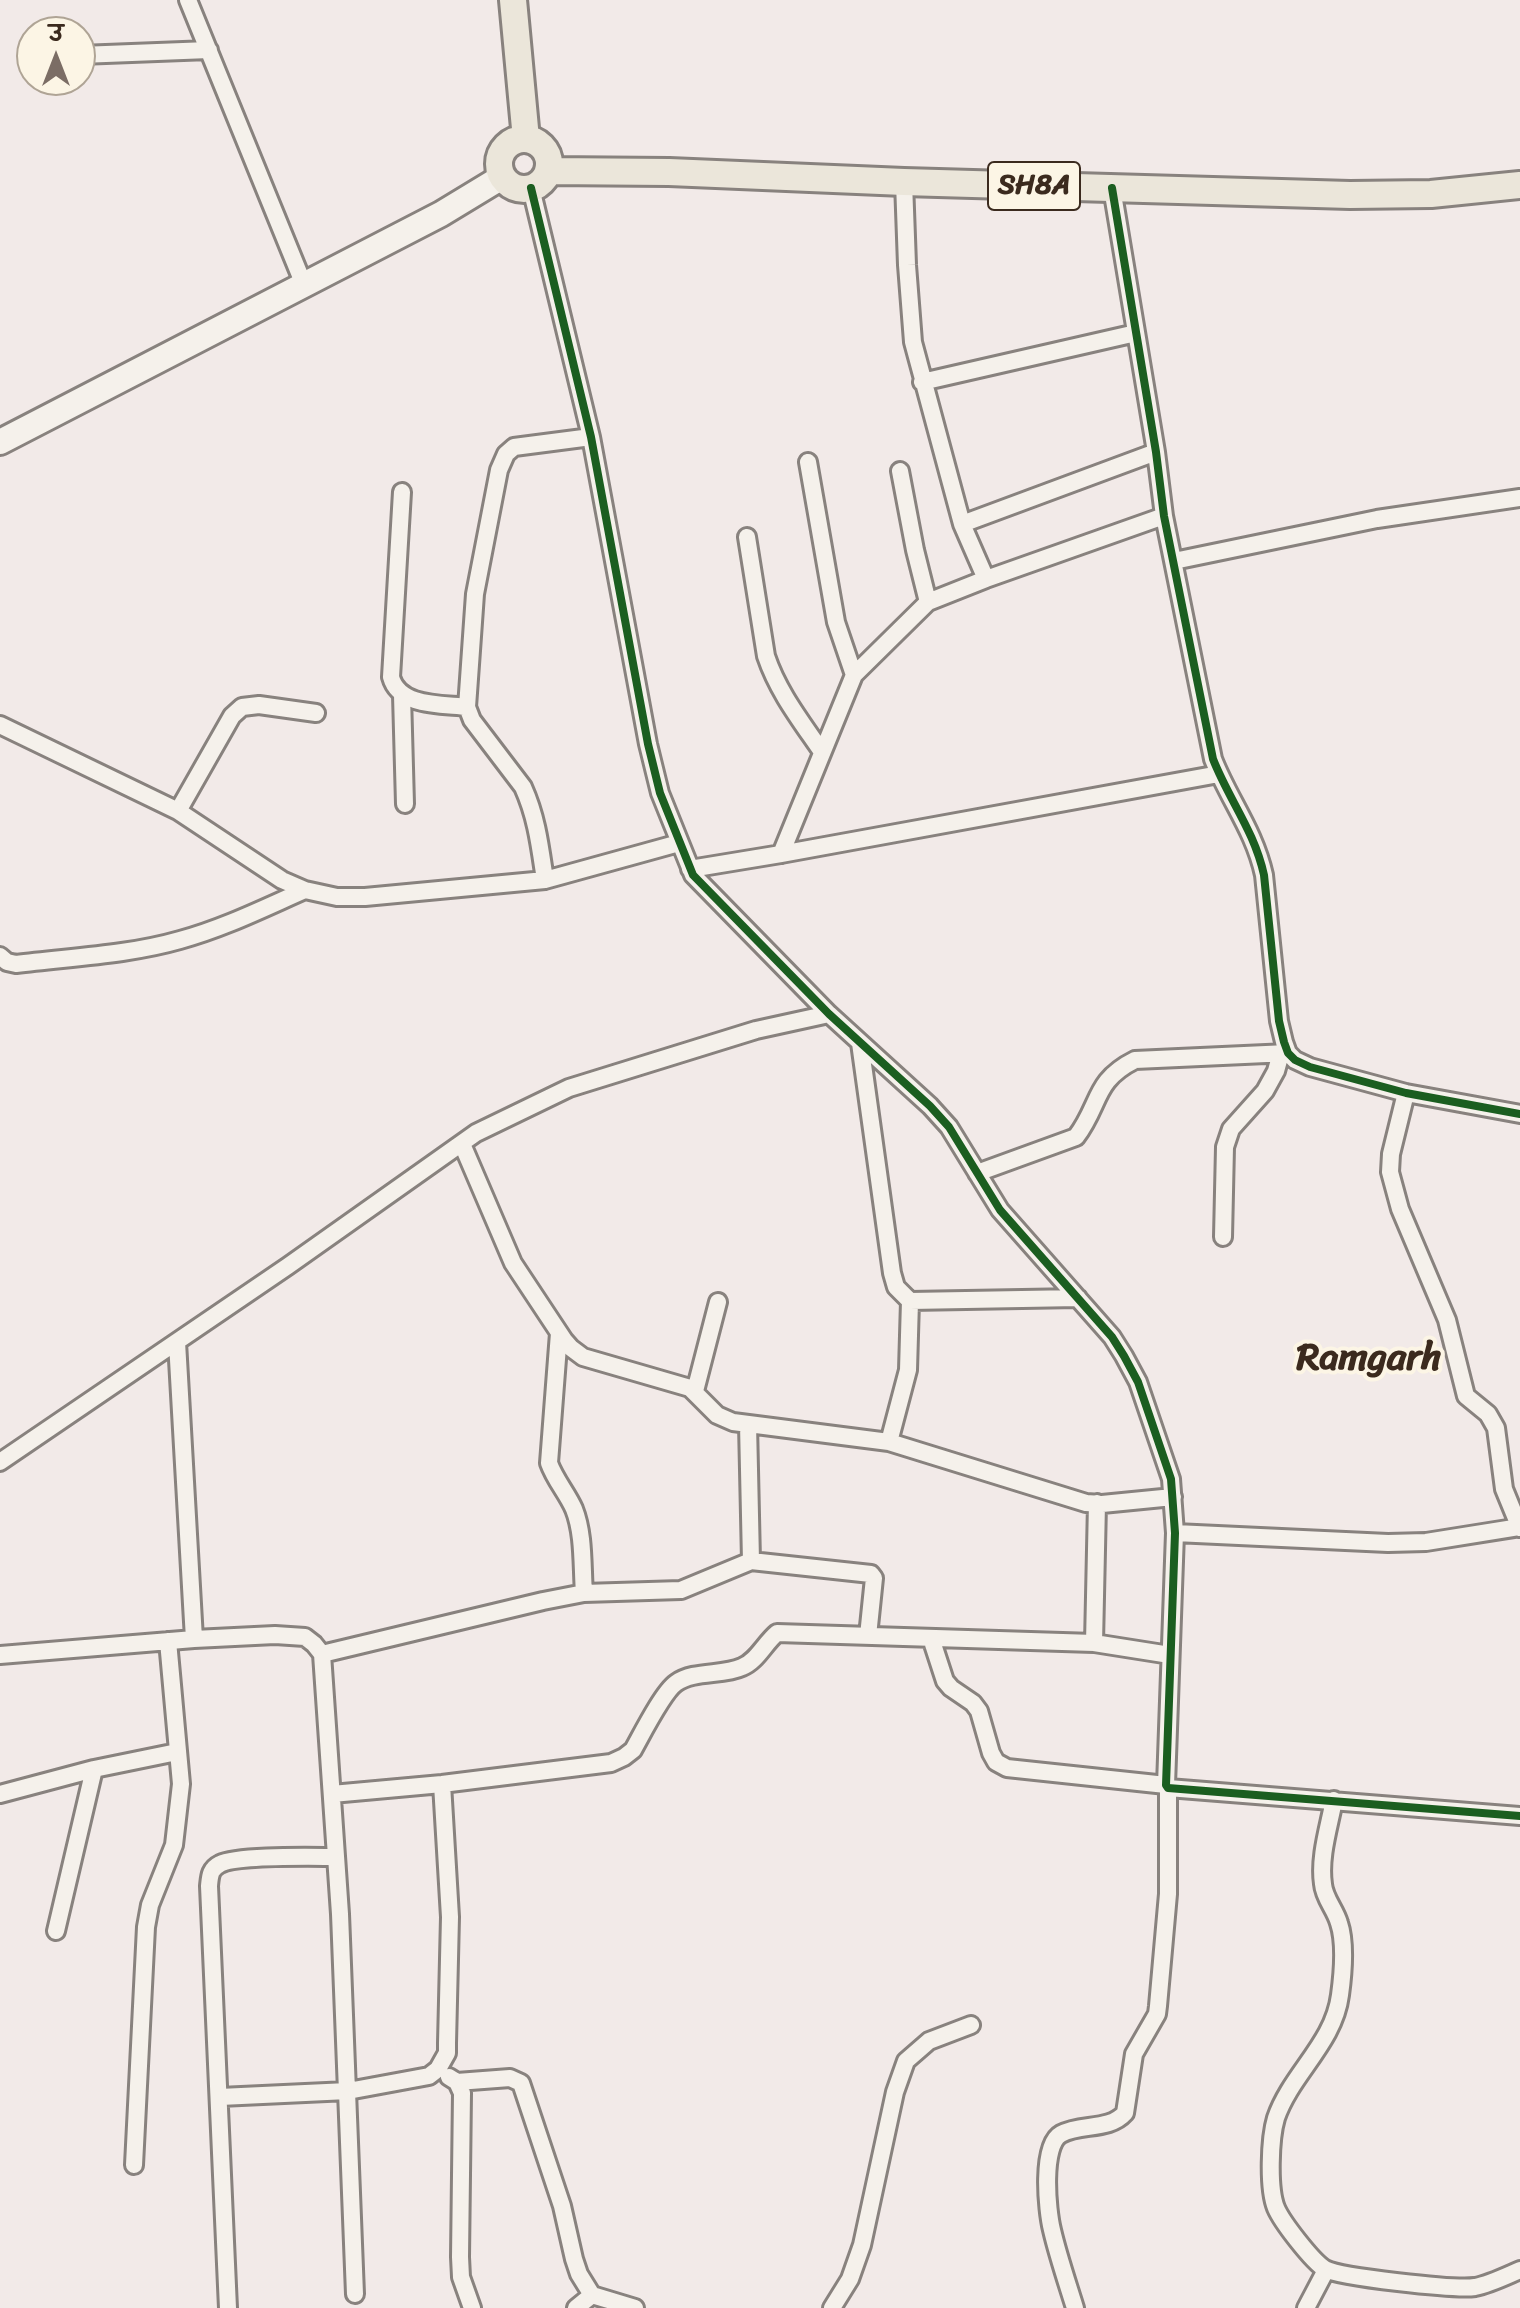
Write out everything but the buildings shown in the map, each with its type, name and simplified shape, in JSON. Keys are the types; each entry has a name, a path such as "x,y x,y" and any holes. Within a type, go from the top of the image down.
{"main road":[{"path":"513,0 526,139"},
{"path":"0,442 441,214 502,177 500,156 506,146 515,140 536,142 545,150 549,160 540,180"},
{"name":"SH8A","path":"502,177 520,189 540,180 669,172 1350,195 1431,194 1520,185"}],"street":[{"path":"188,0 304,285"},
{"path":"96,54 209,50"},
{"path":"540,180 648,744 660,793 691,872 825,1009 949,1127 1000,1210 1112,1337 1124,1356 1138,1382 1171,1479 1175,1533 1167,1786 1168,1894 1158,2006 1157,2014 1134,2054 1125,2113 1119,2120 1110,2123 1062,2133 1053,2140 1047,2160 1052,2232 1075,2308"},
{"path":"904,182 913,342 962,524 986,579"},
{"path":"1112,188 1164,516 1213,759 1253,836 1264,875 1285,1053 1265,1091 1231,1129 1225,1147 1223,1237"},
{"path":"922,382 1136,333"},
{"path":"545,880 534,811 528,797 472,720 467,707 479,570 499,470 506,454 514,447 591,437"},
{"path":"962,524 1156,452"},
{"path":"808,462 836,622 854,675"},
{"path":"900,471 928,602"},
{"path":"402,492 391,677 402,695 415,700 467,707"},
{"path":"1174,561 1377,519 1520,498"},
{"path":"781,854 854,675 928,602 1164,516"},
{"path":"747,537 766,656 772,674 781,693 822,752"},
{"path":"402,695 405,804"},
{"path":"178,811 232,716 242,707 259,705 316,713"},
{"path":"0,725 178,811 282,880 305,890 337,897 545,880 679,843"},
{"path":"691,872 1219,774"},
{"path":"0,956 16,964 134,950 178,941 225,926 305,890"},
{"path":"0,1462 476,1133 569,1088 825,1009"},
{"path":"860,1043 896,1287 910,1301 1078,1298"},
{"path":"977,1173 1076,1137 1106,1080 1119,1068 1135,1060 1285,1053 1310,1067 1406,1093 1520,1114"},
{"path":"1175,1533 1388,1543 1426,1542 1520,1528 1504,1489 1496,1428 1488,1414 1466,1396 1447,1320 1400,1209 1393,1184 1391,1154 1406,1093"},
{"path":"462,1144 513,1263 559,1333 583,1357 682,1385 695,1391 722,1418 889,1442 1075,1500 1097,1503 1173,1497"},
{"path":"889,1442 908,1370 910,1301"},
{"path":"695,1391 718,1302"},
{"path":"559,1333 549,1463 579,1524 584,1593"},
{"path":"177,1342 194,1639"},
{"path":"748,1424 751,1561"},
{"path":"1094,1643 1097,1503"},
{"path":"322,1654 584,1593 681,1590 751,1561 871,1574 874,1578 868,1636"},
{"path":"332,1794 611,1763 633,1750 677,1682 740,1669 751,1663 777,1633 1094,1643 1170,1655"},
{"path":"0,1655 194,1639 294,1635 305,1637 322,1654 336,1857 355,2294"},
{"path":"931,1638 945,1681 979,1711 991,1753 996,1762 1007,1768 1167,1786 1520,1816"},
{"path":"134,2165 146,1927 150,1905 174,1845 181,1784 168,1641"},
{"path":"0,1794 94,1769 177,1752"},
{"path":"56,1931 94,1769"},
{"path":"220,2097 348,2091 429,2076 438,2069 447,2053 450,1957 442,1784"},
{"path":"1334,1800 1321,1869 1324,1891 1339,1923 1341,1935 1340,1996 1335,2019 1325,2039 1290,2087 1276,2118 1272,2137 1272,2186 1276,2208 1310,2257 1326,2270 1455,2287 1482,2285 1520,2270"},
{"path":"228,2308 209,1886 211,1872 219,1864 236,1860 336,1857"},
{"path":"832,2308 850,2279 862,2245 895,2092 906,2061 929,2041 971,2025"},
{"path":"438,2069 457,2082 462,2093 461,2277 472,2308"},
{"path":"457,2082 510,2078 521,2083 562,2206 579,2274 592,2295 635,2308"},
{"path":"1306,2308 1326,2270"},
{"path":"576,2308 592,2295"}],"cycle path":[{"path":"531,188 591,437 648,744 660,793 693,875 829,1014 949,1127 1000,1210 1112,1337 1138,1382 1171,1479 1175,1533 1166,1785 1168,1788 1520,1816"},
{"path":"1112,188 1164,516 1213,759 1260,859 1279,1021 1288,1053 1310,1067 1406,1093 1520,1114"}],"district":[{"name":"Ramgarh","path":"1369,1359"}]}
